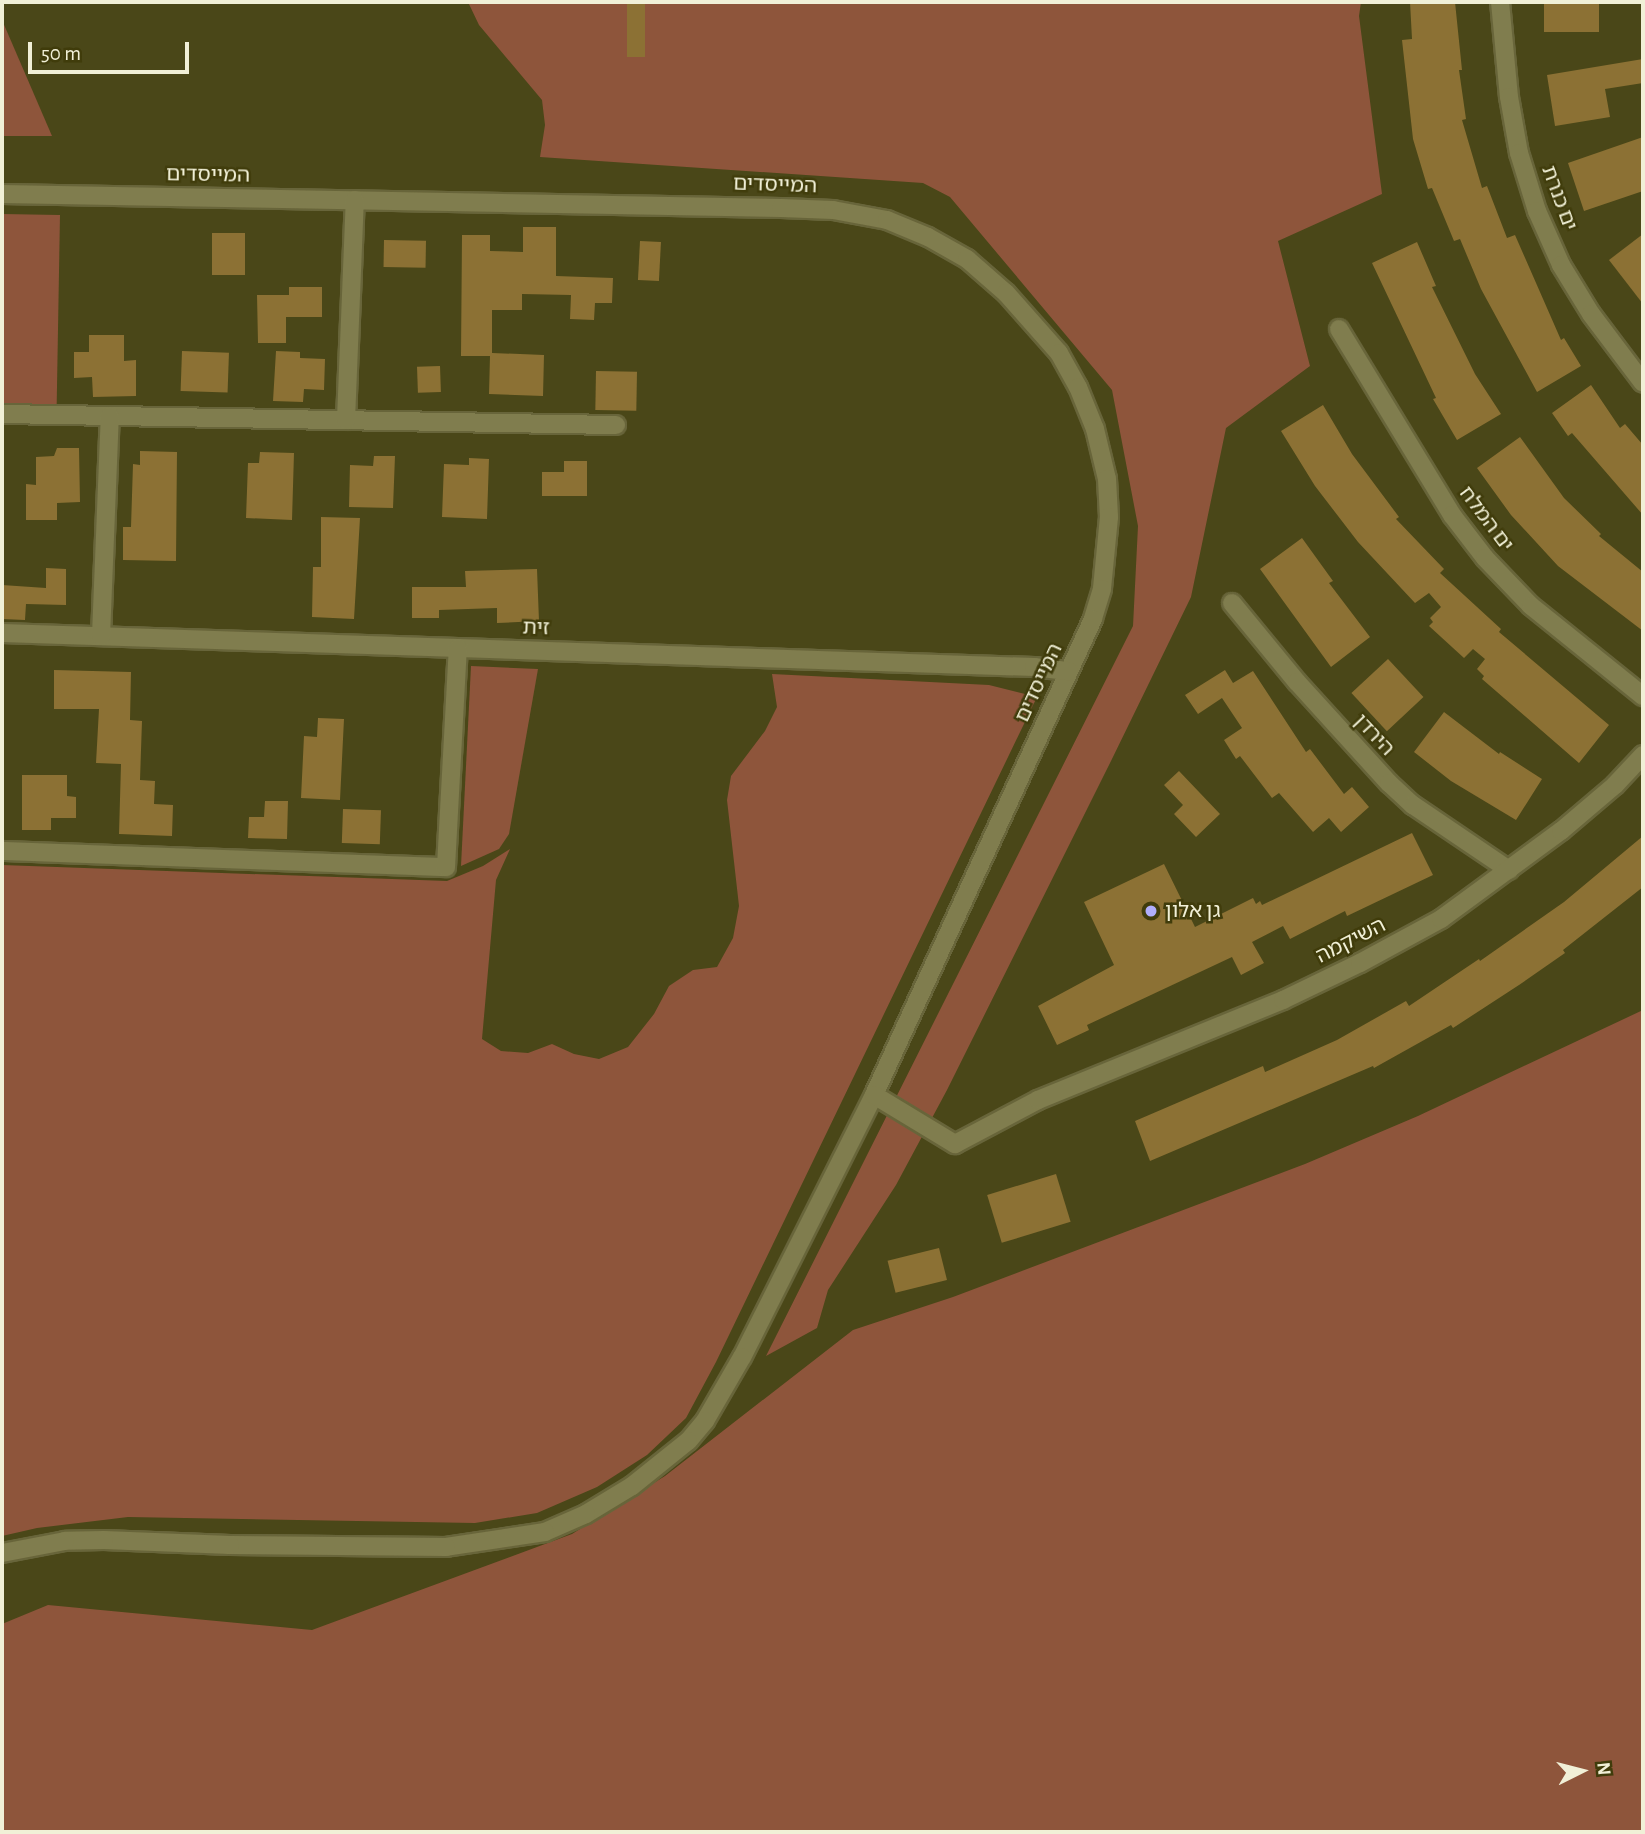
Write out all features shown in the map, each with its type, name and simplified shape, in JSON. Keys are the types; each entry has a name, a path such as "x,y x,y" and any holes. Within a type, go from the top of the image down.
{"street":[{"name":"ים כנרת","path":"1500,2 1511,108 1519,153 1537,211 1561,265 1591,314 1643,383"},
{"name":"המייסדים","path":"2,194 833,210 887,220 928,237 967,258 1013,301 1059,353 1078,387 1095,429 1107,479 1109,517 1102,589 1093,619 874,1095 743,1357 705,1421 688,1441 661,1464 586,1514 545,1532 446,1547 230,1545 104,1540 65,1541 2,1553"},
{"path":"346,420 355,200"},
{"name":"ים המלח","path":"1339,329 1445,504 1485,558 1531,606 1643,696"},
{"path":"2,414 616,425"},
{"path":"101,636 110,416"},
{"name":"הירדן","path":"1232,603 1305,692 1389,783 1413,805 1509,870"},
{"name":"זית","path":"2,633 1034,667 1069,671"},
{"path":"2,851 446,867 458,648"},
{"name":"השיקמה","path":"874,1095 955,1144 1038,1100 1283,1000 1360,963 1441,919 1509,870 1615,785 1643,755"}],"shaded area":[{"path":"468,2 1361,2 1359,16 1382,194 1278,241 1310,366 1226,428 1191,597 1111,761 947,1090 896,1185 828,1290 817,1328 766,1356 1133,626 1138,526 1112,390 950,197 923,183 540,157 545,125 542,100 479,25"},
{"path":"2,20 52,136 2,136"},
{"path":"2,214 60,215 57,408 2,407"},
{"path":"471,666 538,669 509,834 499,849 461,866"},
{"path":"772,674 989,685 1037,697 716,1362 686,1418 647,1455 597,1487 537,1513 475,1523 128,1517 37,1528 2,1536 2,865 447,881 483,866 510,849 496,880 482,1039 501,1051 528,1053 552,1044 574,1054 599,1059 628,1047 654,1014 669,986 693,970 717,967 733,938 739,906 727,800 731,776 765,731 777,707"},
{"path":"1643,1010 1643,1832 2,1832 2,1624 48,1605 312,1630 572,1534 665,1476 853,1330 953,1297 1305,1164 1418,1116"}],"building":[{"path":"627,2 645,2 645,57 627,57"},
{"path":"1410,2 1455,2 1462,70 1459,70 1466,119 1462,120 1482,188 1487,186 1507,238 1515,235 1561,340 1564,338 1581,366 1537,392 1481,289 1460,239 1454,241 1432,188 1428,189 1413,139 1402,40 1412,39"},
{"path":"1544,2 1599,2 1599,32 1544,32"},
{"path":"1643,59 1643,83 1605,89 1610,117 1555,126 1547,75"},
{"path":"1643,137 1643,191 1584,211 1568,163"},
{"path":"523,227 556,227 556,276 613,278 612,303 595,303 594,320 570,319 571,295 522,294 522,310 492,310 492,353 544,355 543,396 489,394 490,356 461,356 462,235 490,235 490,251 523,252"},
{"path":"212,233 245,233 245,275 212,275"},
{"path":"1643,234 1643,304 1609,260"},
{"path":"384,240 426,241 426,268 384,267"},
{"path":"640,241 661,242 659,281 638,280"},
{"path":"1417,242 1436,286 1432,287 1475,374 1501,414 1457,440 1433,399 1436,398 1372,263"},
{"path":"289,287 322,287 322,317 286,317 286,343 258,343 257,295 289,295"},
{"path":"89,335 124,335 124,361 136,360 136,396 93,397 92,377 74,378 74,352 89,352"},
{"path":"182,351 229,353 228,393 181,391"},
{"path":"276,351 300,352 300,358 325,359 324,390 304,389 303,402 273,401"},
{"path":"440,366 441,392 418,393 417,367"},
{"path":"596,371 637,372 636,411 595,410"},
{"path":"1591,385 1620,428 1625,424 1643,445 1643,515 1572,433 1568,436 1552,413"},
{"path":"1323,405 1352,454 1399,517 1396,519 1444,569 1440,573 1501,629 1499,632 1609,725 1579,763 1482,679 1484,676 1477,669 1485,659 1473,649 1464,658 1429,626 1433,622 1430,618 1441,607 1429,593 1415,603 1358,542 1315,486 1281,431"},
{"path":"1520,437 1564,498 1601,534 1599,536 1643,572 1643,631 1558,566 1511,515 1477,468"},
{"path":"57,448 79,448 80,502 57,503 57,520 26,520 26,484 36,485 36,457 54,456"},
{"path":"140,451 177,452 176,561 123,560 123,527 131,527 133,464 140,465"},
{"path":"260,452 294,453 292,520 246,518 248,463 259,463"},
{"path":"374,456 395,456 393,508 349,507 350,465 373,466"},
{"path":"469,458 489,459 487,519 442,517 444,464 469,465"},
{"path":"564,461 587,461 587,496 542,496 542,472 564,472"},
{"path":"321,517 360,518 354,619 312,617 313,567 321,567"},
{"path":"1302,538 1333,581 1329,583 1370,637 1331,667 1260,569"},
{"path":"46,568 66,569 66,605 26,604 25,620 2,619 2,585 46,588"},
{"path":"537,569 539,621 497,623 497,608 439,610 439,618 412,618 412,587 466,587 465,571"},
{"path":"1388,659 1423,697 1387,731 1351,693"},
{"path":"54,670 131,672 130,720 142,721 140,780 155,781 154,804 173,805 172,836 119,834 121,764 96,763 99,709 54,709"},
{"path":"1225,670 1233,683 1253,671 1306,752 1310,749 1344,794 1352,787 1369,807 1341,832 1329,818 1313,832 1279,793 1272,798 1240,756 1236,759 1224,740 1242,728 1222,698 1198,714 1185,695"},
{"path":"1444,712 1499,754 1500,752 1542,779 1516,820 1451,781 1414,752"},
{"path":"318,718 344,719 340,800 301,798 304,736 317,737"},
{"path":"1179,771 1220,814 1196,837 1174,814 1183,805 1164,785"},
{"path":"22,775 67,775 67,796 76,797 76,818 51,818 51,830 22,830"},
{"path":"265,801 288,801 287,839 248,838 249,817 264,817"},
{"path":"343,809 381,810 380,844 342,843"},
{"path":"1412,833 1433,875 1347,916 1345,911 1290,939 1283,926 1252,942 1264,963 1241,975 1232,957 1087,1025 1089,1030 1057,1045 1038,1006 1114,965 1084,902 1164,864 1195,927 1253,898 1256,904 1260,901 1262,905"},
{"path":"1643,836 1643,887 1563,950 1565,953 1519,985 1453,1028 1451,1025 1374,1068 1373,1066 1150,1161 1135,1121 1263,1066 1265,1072 1337,1040 1406,1001 1409,1006 1479,959 1480,961 1564,902"},
{"path":"1056,1174 1071,1222 1002,1243 987,1195"},
{"path":"939,1248 947,1280 896,1293 888,1261"}],"place":[{"name":"גן אלון","path":"1151,911"}]}
